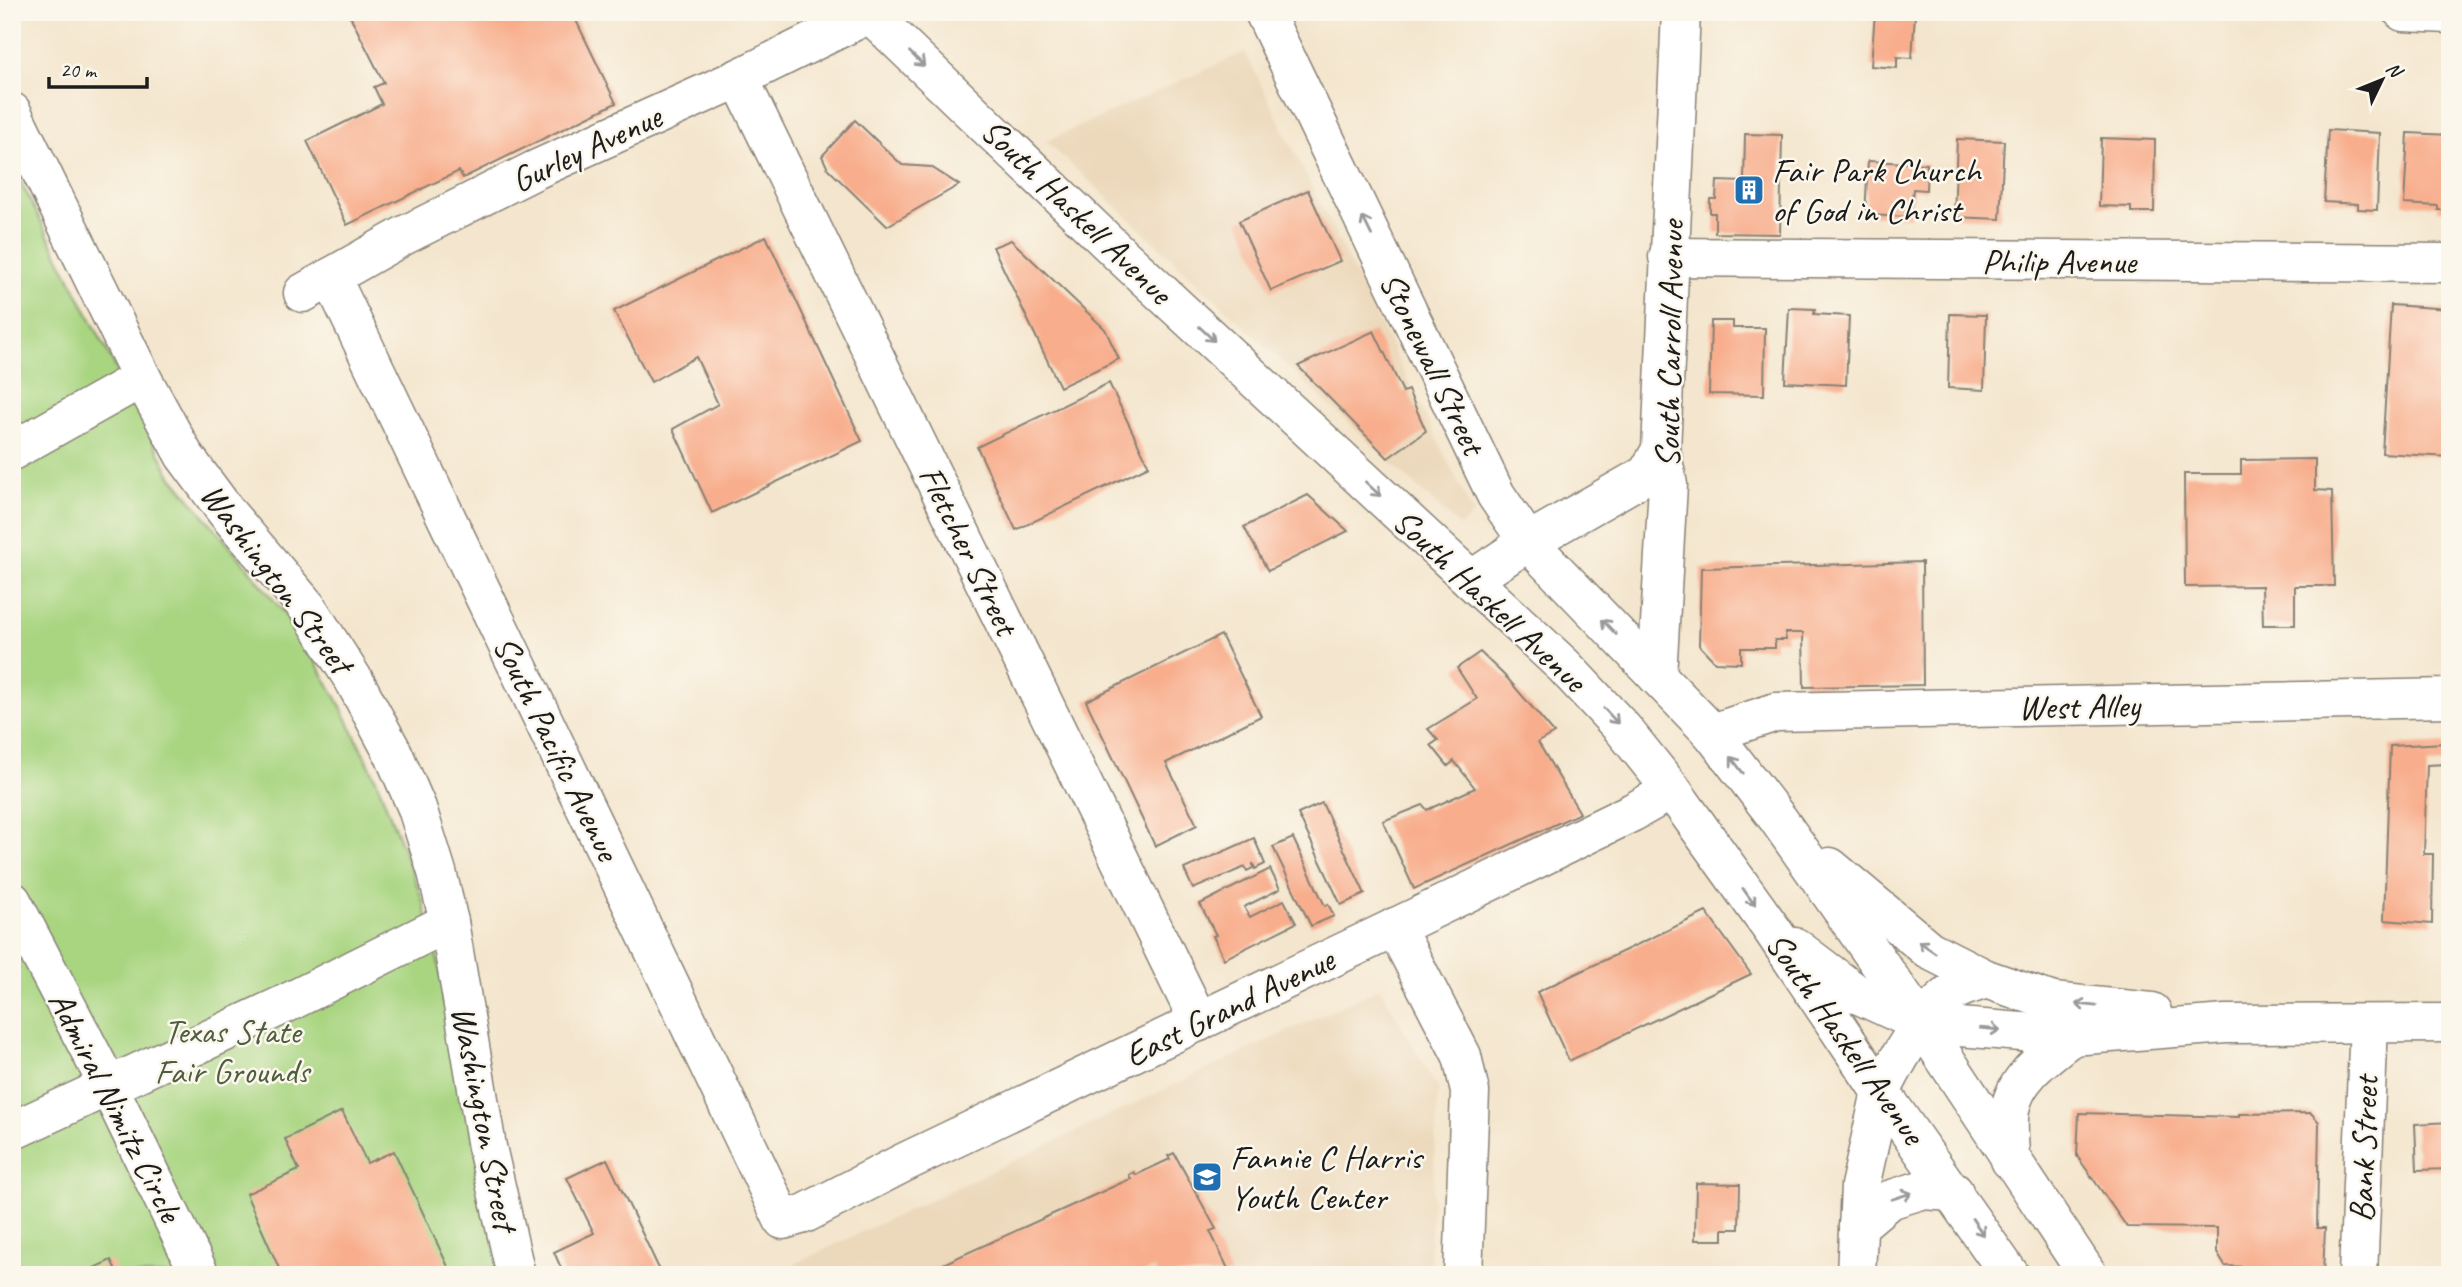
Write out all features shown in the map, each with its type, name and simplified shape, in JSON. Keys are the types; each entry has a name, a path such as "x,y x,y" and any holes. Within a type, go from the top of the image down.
{"street":[{"name":"Stonewall Street","path":"1264,12 1496,495 1528,542 1657,676"},
{"name":"South Carroll Avenue","path":"1657,676 1668,485 1661,450 1681,12"},
{"path":"2403,12 2450,14"},
{"name":"Gurley Avenue","path":"317,285 405,234 535,170 739,78 870,13"},
{"name":"South Haskell Avenue","path":"870,13 1134,267 1564,666 1623,729 1672,790 1773,931 1881,1092 2010,1275"},
{"name":"Fletcher Street","path":"739,78 1199,1022"},
{"name":"Washington Street","path":"12,112 142,378 184,456 307,607 355,682 393,753 417,808 438,872 449,922 488,1147 516,1275"},
{"name":"Philip Avenue","path":"1668,257 2450,263"},
{"name":"South Pacific Avenue","path":"317,285 783,1220"},
{"path":"12,450 142,378"},
{"path":"1471,580 1528,542 1647,474 1661,450"},
{"name":"South Haskell Avenue","path":"1657,676 1712,733 1778,819 1922,1024 2088,1275"},
{"name":"West Alley","path":"1712,733 1776,712 2450,698"},
{"name":"East Grand Avenue","path":"783,1220 804,1214 903,1163 1633,812 1672,790"},
{"path":"1778,819 1858,892 1929,950 1986,979 2053,1002 2176,1015 2226,1024"},
{"name":"Admiral Nimitz Circle","path":"12,901 109,1087 200,1275"},
{"path":"12,1131 283,1005 449,922"},
{"path":"1395,927 1462,1056 1468,1074 1470,1092 1463,1275"},
{"path":"1773,931 1857,993 1922,1024 2072,1036 2226,1024 2450,1023"},
{"path":"1856,1275 1860,1186 1881,1092 1892,1069 1922,1024 1955,991 1986,979"},
{"name":"Bank Street","path":"2358,1275 2369,1024"},
{"path":"2010,1160 2010,1109 2021,1083 2042,1060 2072,1036"},
{"path":"1858,1226 1889,1200 1921,1189 1954,1192"}],"shaded area":[{"path":"1245,52 1474,514 1460,527 1046,141"},
{"name":"Fannie C Harris Youth Center","path":"1380,988 1438,1089 1429,1275 800,1275 794,1264"}],"green space":[{"name":"Texas State Fair Grounds","path":"12,165 171,476 296,628 337,699 376,779 423,901 443,981 500,1275 12,1275"}],"building":[{"path":"348,12 572,12 616,103 463,178 459,171 347,225 307,141 382,104 374,87 384,83"},
{"path":"1875,12 1915,14 1912,58 1897,57 1897,68 1871,66"},
{"path":"855,120 902,165 931,167 959,185 887,226 828,169 822,156"},
{"path":"2328,130 2380,133 2377,210 2358,209 2358,204 2324,202"},
{"path":"2408,133 2450,135 2450,210 2438,210 2438,206 2404,204"},
{"name":"Fair Park Church of God in Christ","path":"1745,134 1782,135 1780,234 1715,233 1715,213 1710,213 1710,199 1716,199 1717,181 1744,182"},
{"path":"2101,138 2155,140 2154,212 2131,212 2131,207 2099,206"},
{"path":"1957,139 2004,141 2000,219 1954,217"},
{"path":"1868,161 1927,164 1926,190 1913,189 1910,217 1865,215"},
{"path":"1308,190 1340,261 1271,291 1239,221"},
{"path":"766,236 862,441 712,513 673,429 718,404 696,357 651,382 614,311"},
{"path":"1011,240 1105,329 1119,359 1060,387 993,247"},
{"path":"2391,305 2450,309 2450,457 2382,453"},
{"path":"1789,308 1815,309 1814,314 1849,316 1846,385 1785,382"},
{"path":"1950,314 1986,315 1984,390 1948,388"},
{"path":"1711,321 1733,321 1733,328 1765,328 1764,395 1709,394"},
{"path":"1374,331 1403,392 1408,390 1426,431 1388,458 1298,366"},
{"path":"1109,383 1149,466 1016,530 977,447"},
{"path":"2315,459 2315,490 2332,491 2334,586 2295,586 2295,625 2263,625 2262,586 2185,587 2184,474 2241,474 2241,460"},
{"path":"1308,495 1348,531 1268,571 1244,527"},
{"path":"1922,562 1923,685 1804,687 1803,633 1785,633 1786,640 1775,640 1775,648 1741,648 1741,663 1715,662 1699,645 1701,568"},
{"path":"1221,635 1261,716 1166,763 1197,825 1155,846 1086,701"},
{"path":"1480,652 1508,679 1554,733 1538,742 1580,813 1414,889 1383,821 1423,805 1427,810 1475,788 1454,761 1448,766 1431,745 1438,740 1428,729 1477,699 1457,668"},
{"path":"2445,743 2446,764 2427,765 2424,854 2433,854 2432,924 2384,920 2390,746"},
{"path":"1322,803 1365,894 1341,905 1298,814"},
{"path":"1254,838 1265,864 1255,869 1253,863 1253,868 1247,871 1245,867 1193,889 1184,869"},
{"path":"1293,838 1325,906 1328,904 1334,916 1311,926 1273,847"},
{"path":"1270,869 1280,889 1244,907 1250,917 1284,900 1296,923 1224,959 1213,936 1216,935 1200,904"},
{"path":"1706,912 1751,974 1569,1061 1537,992"},
{"path":"342,1111 367,1163 394,1151 452,1275 282,1275 246,1194 299,1170 285,1139"},
{"path":"2079,1113 2239,1117 2239,1114 2311,1113 2319,1122 2317,1228 2325,1228 2323,1275 2248,1275 2248,1267 2225,1266 2217,1253 2217,1228 2127,1227 2077,1156"},
{"path":"2450,1122 2450,1169 2417,1170 2415,1124"},
{"path":"1174,1153 1216,1229 1210,1231 1231,1275 1157,1275 1154,1268 1140,1275 948,1275 943,1264 1131,1179 1129,1175 1134,1172 1136,1175 1170,1159 1168,1156"},
{"path":"607,1159 662,1275 564,1275 554,1252 594,1233 567,1178"},
{"path":"1696,1183 1740,1184 1739,1229 1723,1229 1723,1240 1695,1240"},
{"path":"111,1260 118,1275 79,1275"},
{"path":"2409,1269 2450,1270 2450,1275 2409,1275"}],"place":[{"name":"Fair Park Church of God in Christ","path":"1749,190"},
{"name":"Fannie C Harris Youth Center","path":"1207,1177"}]}
